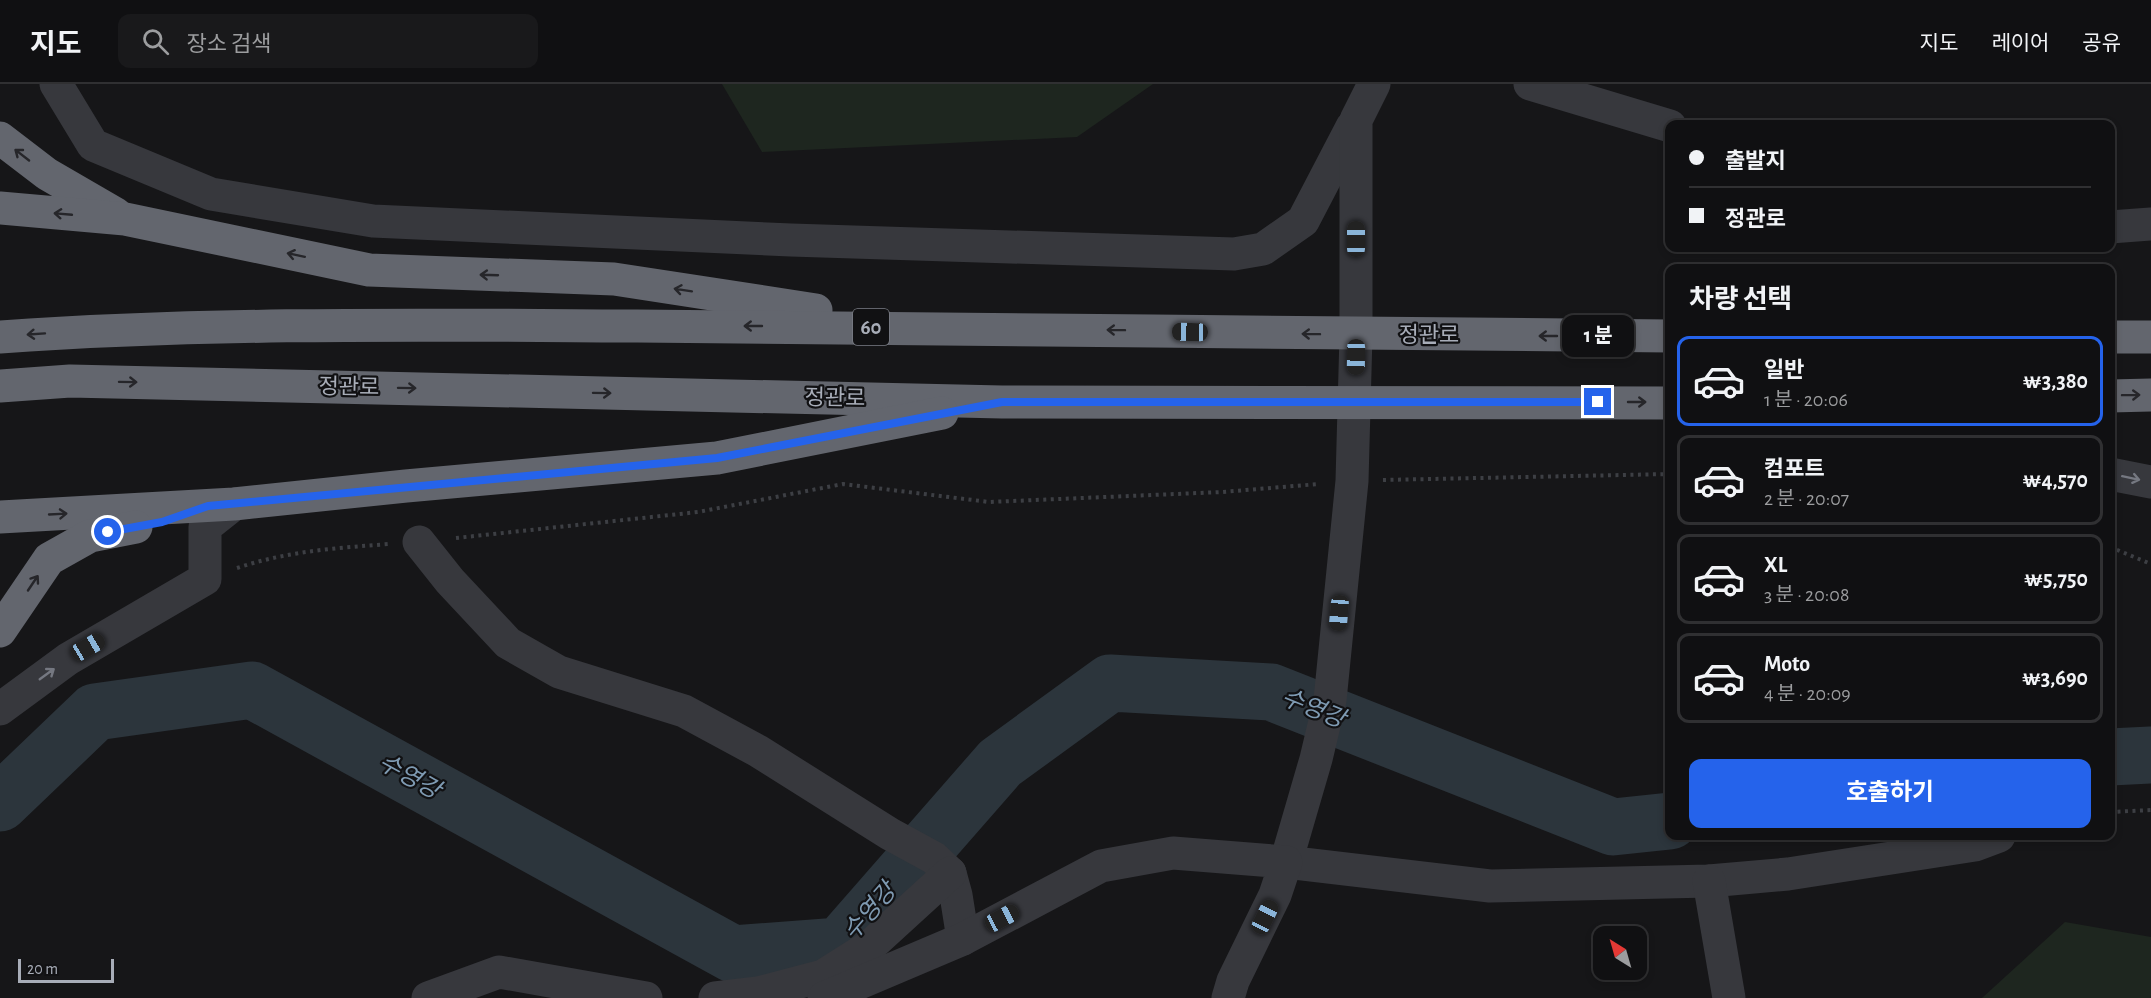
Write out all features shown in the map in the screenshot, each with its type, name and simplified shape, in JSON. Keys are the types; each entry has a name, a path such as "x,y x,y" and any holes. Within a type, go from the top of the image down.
{"highway":[{"path":"0,138 47,174 125,219"},
{"path":"0,208 125,219 369,270 614,279 928,327"},
{"name":"정관로","path":"0,337 72,332 309,324 928,327 1356,335 1665,336"},
{"path":"2115,337 2151,337"},
{"name":"정관로","path":"0,386 70,381 1002,402 1665,403"},
{"path":"2115,396 2151,395"},
{"path":"0,517 221,505 717,458 1002,402"},
{"path":"0,631 49,559 90,536 162,522 221,505"}],"street":[{"path":"56,84 93,145 211,194 373,221 790,240 1234,254 1263,249 1304,221 1374,84"},
{"path":"1530,84 1665,124"},
{"path":"1228,998 1233,981 1275,895 1316,759 1330,700 1352,481 1356,402 1356,120"},
{"path":"2115,226 2151,224"},
{"path":"2115,475 2151,482"},
{"path":"0,709 68,659 205,579 205,527 221,505"},
{"path":"419,542 450,580 508,643 559,672 684,711 758,751 942,865 956,895 963,939"},
{"path":"824,998 963,939 1101,866 1173,853 1286,862 1490,886 1709,881 1788,874 1975,845 1988,840"},
{"path":"715,998 758,993 823,976 869,947 942,865"},
{"path":"1709,881 1729,998"},
{"path":"428,998 499,972 646,998"}],"path":[{"path":"205,579 264,559 315,549 419,542 698,512 843,484 989,502 1222,492 1352,481 1665,474"},
{"path":"2115,549 2151,564"},
{"path":"2115,812 2151,810"}],"shaded area":[{"path":"722,84 1153,84 1077,137 762,152"},
{"path":"2065,922 2151,937 2151,998 1982,998"}],"waterway":[{"name":"수영강","path":"0,803 95,712 252,690 733,954 840,946 1000,763 1110,683 1271,692 1613,827 1665,822"},
{"name":"수영강","path":"2115,757 2151,755"}],"route":[{"path":"108,532 162,522 208,506 717,458 1002,402 1598,402"}]}
